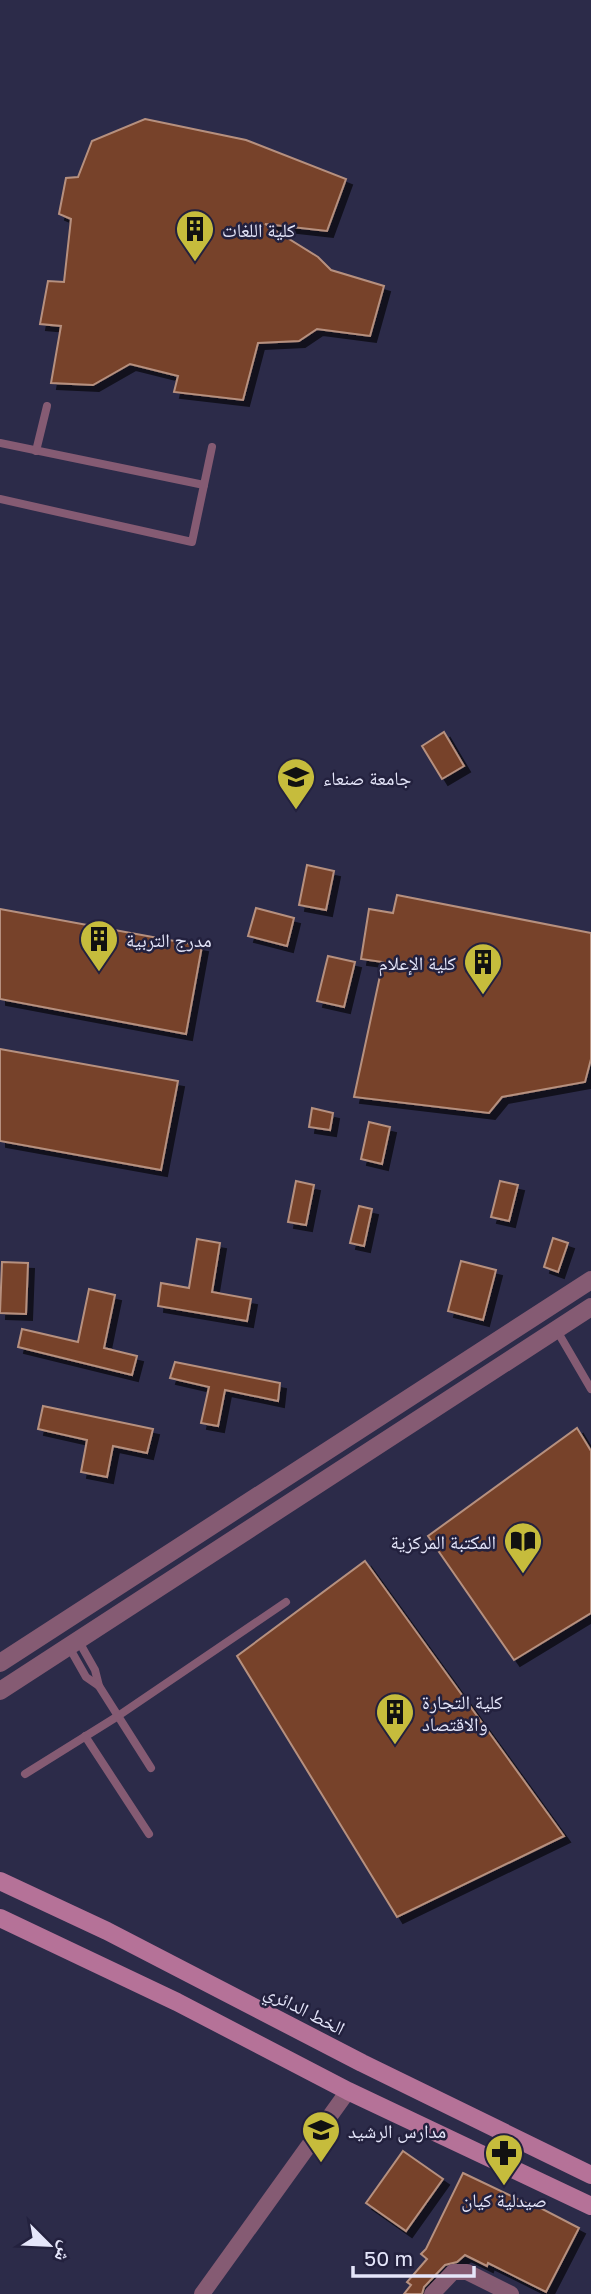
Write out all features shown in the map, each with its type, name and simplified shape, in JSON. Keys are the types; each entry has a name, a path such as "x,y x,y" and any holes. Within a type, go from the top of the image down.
{"main road":[{"name":"الخط الدائري","path":"0,1881 120,1938 362,2063 591,2175"},
{"path":"2,1923 177,2002 348,2091 591,2206"},
{"path":"348,2091 362,2063"}],"street":[{"path":"0,1663 591,1280"},
{"path":"0,1691 591,1307"},
{"path":"61,1625 73,1643"},
{"path":"202,2294 348,2091"},
{"path":"432,2294 453,2272 467,2272 511,2294"}],"lane":[{"path":"36,451 47,406"},
{"path":"0,443 204,485"},
{"path":"0,499 192,542 212,447"},
{"path":"556,1329 591,1389"},
{"path":"25,1774 118,1716 286,1602"},
{"path":"73,1643 86,1677 99,1686 151,1768"},
{"path":"85,1736 149,1834"}],"building":[{"name":"كلية اللغات","path":"145,119 246,140 346,179 327,231 265,224 318,257 331,270 384,286 370,336 317,329 299,341 258,343 243,400 174,392 178,376 130,364 93,385 51,383 61,326 40,324 48,281 64,282 71,219 59,214 66,178 78,177 92,141"},
{"path":"444,732 464,766 442,779 422,746"},
{"path":"307,865 334,871 326,910 299,905"},
{"name":"كلية الإعلام","path":"397,895 591,933 591,1059 585,1082 502,1097 489,1113 354,1097 383,962 361,959 369,909 393,913"},
{"path":"256,908 294,918 287,946 248,936"},
{"name":"مدرج التربية","path":"0,909 202,946 186,1034 0,999"},
{"path":"328,956 355,962 344,1007 317,1001"},
{"path":"0,1049 178,1081 161,1170 0,1141"},
{"path":"312,1108 333,1113 330,1130 309,1127"},
{"path":"369,1122 390,1127 382,1164 361,1159"},
{"path":"296,1181 314,1185 306,1225 288,1222"},
{"path":"500,1181 518,1185 509,1221 491,1217"},
{"path":"359,1206 372,1209 364,1246 350,1243"},
{"path":"553,1238 568,1243 558,1272 544,1267"},
{"path":"197,1239 220,1243 212,1292 251,1299 247,1321 158,1306 161,1283 189,1288"},
{"path":"461,1261 496,1270 483,1320 448,1311"},
{"path":"2,1262 28,1263 26,1314 0,1313"},
{"path":"89,1289 115,1295 104,1348 137,1356 132,1375 18,1347 22,1329 78,1342"},
{"path":"175,1362 280,1383 278,1401 225,1390 218,1426 201,1423 209,1387 170,1378"},
{"path":"43,1406 153,1429 147,1453 113,1446 107,1477 81,1472 87,1440 38,1429"},
{"name":"المكتبة المركزية","path":"577,1428 591,1451 591,1613 514,1660 428,1536"},
{"name":"كلية التجارة والاقتصاد","path":"365,1561 564,1836 397,1917 237,1656"},
{"path":"403,2151 443,2179 406,2231 366,2203"},
{"path":"463,2173 579,2228 546,2292 488,2263 487,2266 465,2255 457,2262 445,2265 424,2287 422,2294 404,2294 411,2285 407,2282 427,2259 421,2254 426,2249"}],"place":[{"name":"كلية اللغات","path":"195,263"},
{"name":"جامعة صنعاء","path":"296,811"},
{"name":"مدرج التربية","path":"99,973"},
{"name":"كلية الإعلام","path":"483,996"},
{"name":"المكتبة المركزية","path":"523,1575"},
{"name":"كلية التجارة والاقتصاد","path":"395,1746"},
{"name":"مدارس الرشيد","path":"321,2164"},
{"name":"صيدلية كيان","path":"504,2187"}]}
